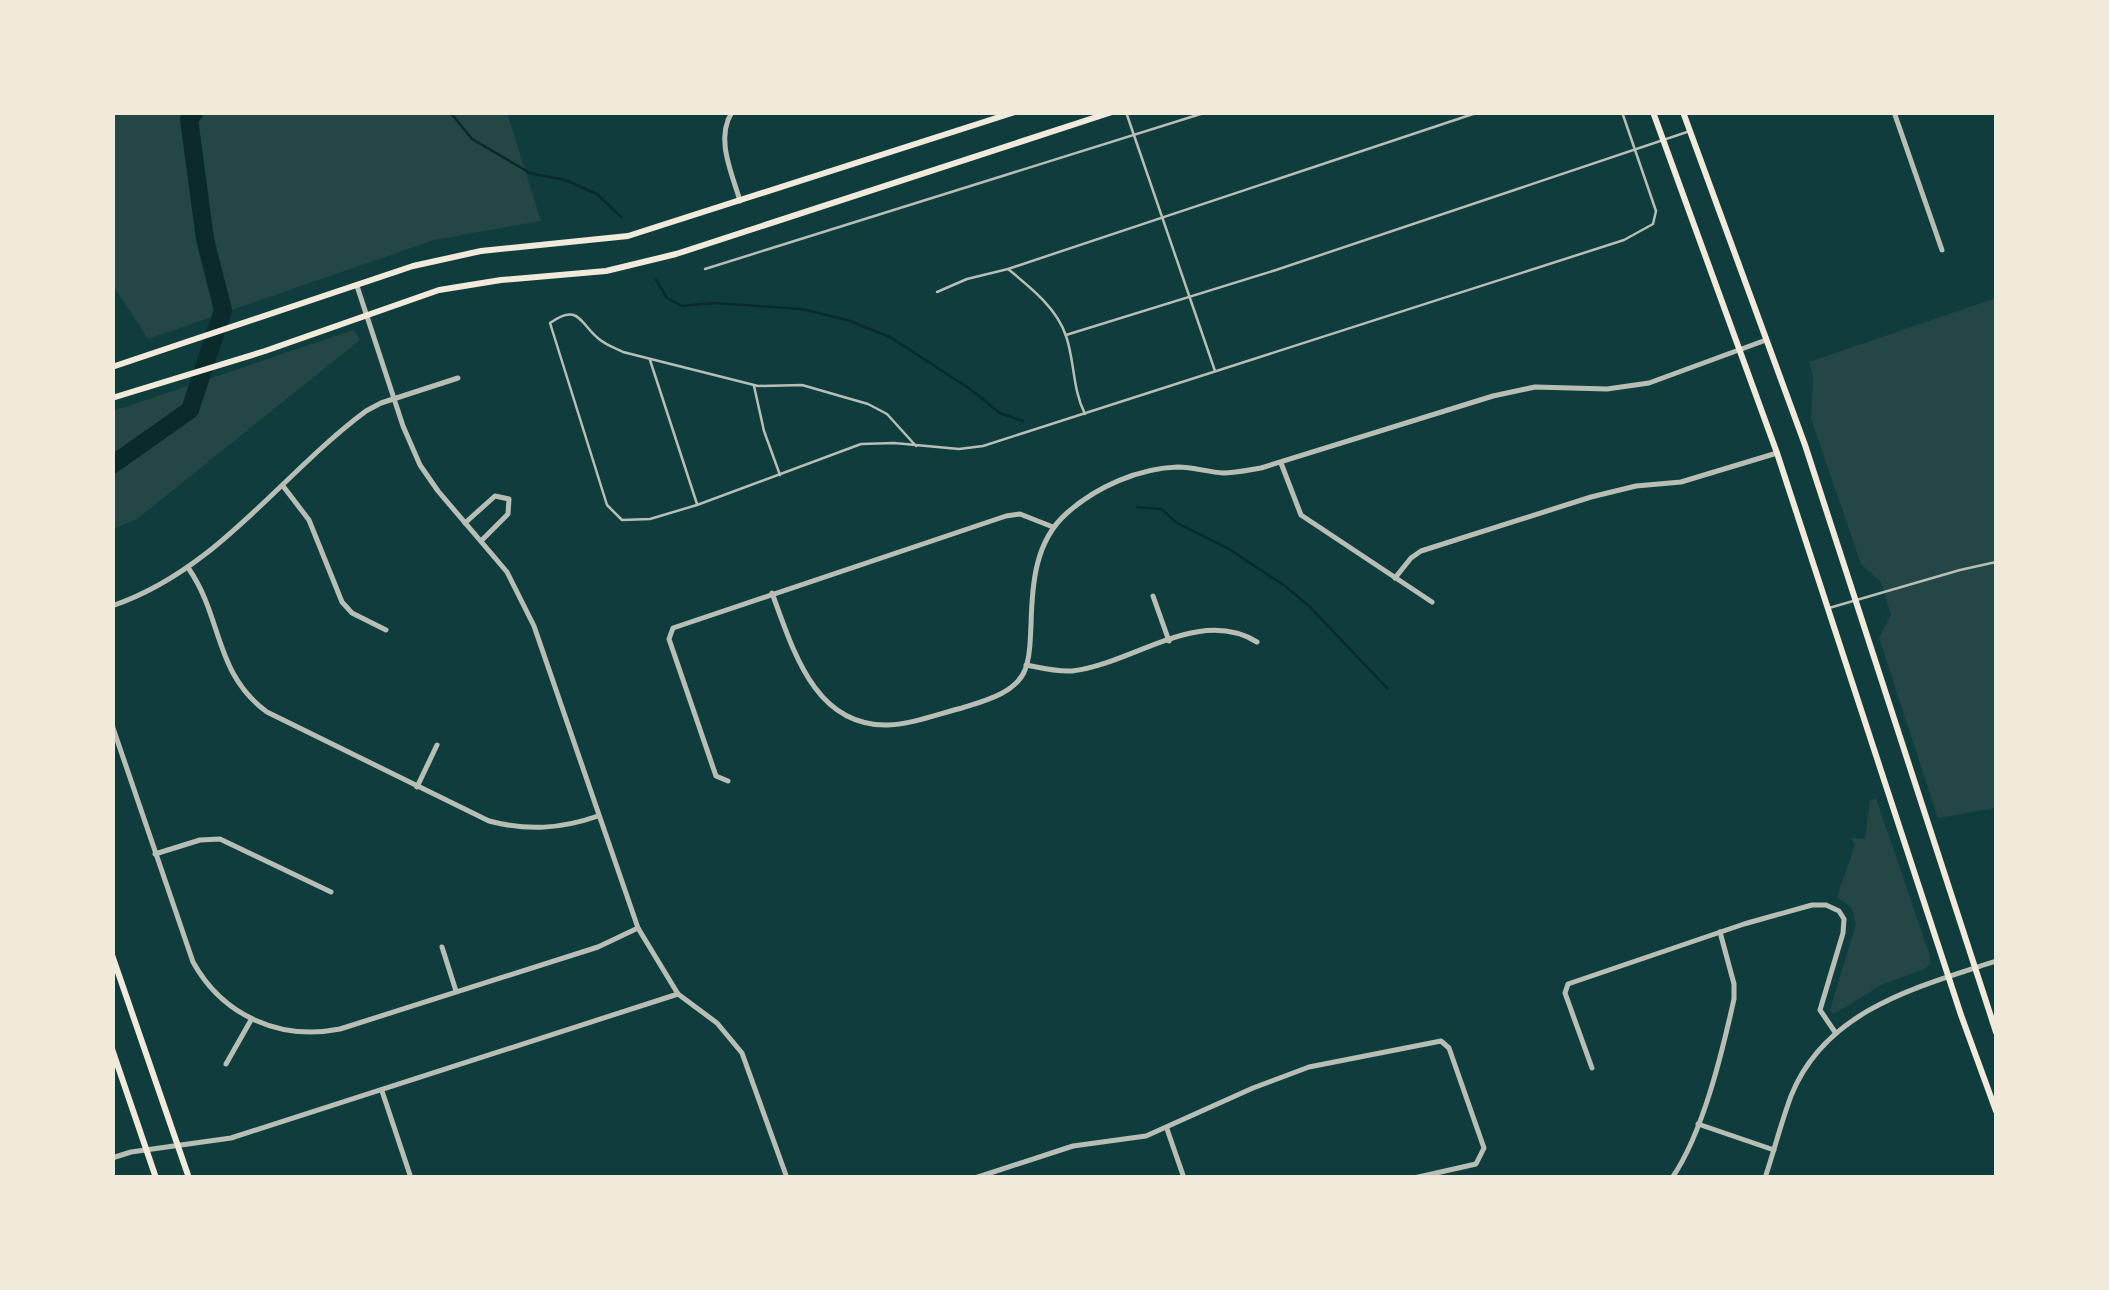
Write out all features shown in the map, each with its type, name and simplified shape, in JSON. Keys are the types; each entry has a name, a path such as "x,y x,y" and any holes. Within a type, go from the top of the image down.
{"main road":[{"path":"112,367 413,266 481,251 628,236 1015,112"},
{"path":"112,398 458,286 596,272 652,261 1112,112"},
{"path":"1653,112 1777,453 1996,1110"},
{"path":"1683,112 1805,445 1996,1032"},
{"path":"112,955 189,1178"},
{"path":"112,1048 156,1178"}],"street":[{"path":"732,112 724,143 740,201"},
{"path":"1894,112 1942,250"},
{"path":"357,286 420,465 507,572 534,626 638,928 678,994 717,1023 742,1054 787,1178"},
{"path":"772,593 791,645 811,684 837,710 868,724 909,722 984,702 1016,683 1026,666 1034,575 1054,528 1085,498 1148,470 1180,467 1226,473 1281,463 1493,396 1535,387 1630,387 1766,340"},
{"path":"112,606 154,590 189,569 360,416 394,398 458,378"},
{"path":"1395,578 1410,558 1421,552 1592,497 1621,489 1681,482 1777,453"},
{"path":"1281,463 1300,516 1432,602"},
{"path":"283,486 309,520 342,602 352,612 386,630"},
{"path":"464,523 495,496 509,499 508,514 481,541"},
{"path":"728,781 716,776 669,639 673,628 1006,516 1020,514 1054,528"},
{"path":"189,569 204,595 231,671 248,697 267,712 476,816 512,827 558,827 598,816"},
{"path":"1152,596 1169,641"},
{"path":"1026,666 1069,671 1201,630 1242,633 1256,642"},
{"path":"112,725 187,948 200,974 225,1002 252,1020 296,1032 330,1031 598,947 638,928"},
{"path":"417,787 437,745"},
{"path":"155,854 200,840 220,839 332,892"},
{"path":"1592,1068 1566,993 1568,984 1720,932 1812,906 1826,905 1839,911 1844,919 1820,1010 1836,1032"},
{"path":"1672,1178 1686,1158 1698,1124 1734,1000 1734,984 1720,932"},
{"path":"442,947 456,991"},
{"path":"1765,1178 1792,1094 1803,1072 1836,1032 1868,1008 1996,962"},
{"path":"112,1158 231,1138 678,994"},
{"path":"226,1064 252,1020"},
{"path":"975,1178 1073,1146 1146,1136 1309,1067 1440,1041 1449,1048 1484,1148 1476,1164 1414,1178"},
{"path":"382,1091 412,1178"},
{"path":"1698,1124 1774,1150"},
{"path":"1167,1128 1184,1178"}],"lane":[{"path":"1126,112 1216,374"},
{"path":"705,269 1207,112"},
{"path":"937,292 1479,112"},
{"path":"916,446 887,414 868,404 802,385 754,385 650,358 602,342 582,318 574,315 550,323 608,505 617,517 630,522 650,519 780,476 860,444 916,446 974,448 1597,251 1645,230 1653,224 1656,211 1622,112"},
{"path":"1066,335 1276,270 1689,131"},
{"path":"1008,269 1047,304 1066,335 1077,398 1086,415"},
{"path":"650,358 698,504"},
{"path":"754,385 764,432 780,476"},
{"path":"1826,609 1996,562"}],"shaded area":[{"path":"112,113 507,113 541,221 434,240 148,339 113,285"},
{"path":"1996,298 1996,808 1938,818 1879,638 1891,615 1881,582 1861,564 1811,419 1813,376 1809,362"},
{"path":"354,330 360,340 137,519 113,529 113,411"},
{"path":"1876,798 1930,964 1883,984 1834,1014 1830,1010 1856,924 1851,907 1837,897 1855,845 1851,838 1865,839 1870,800"}],"waterway":[{"path":"112,465 190,410 223,310 205,239 189,119 195,112"},
{"path":"450,112 472,139 530,173 565,180 597,194 621,217"},
{"path":"656,280 667,298 682,306 714,303 802,309 847,320 890,337 1000,413 1023,421"},
{"path":"1137,507 1161,509 1177,523 1229,549 1285,586 1387,688"}]}
